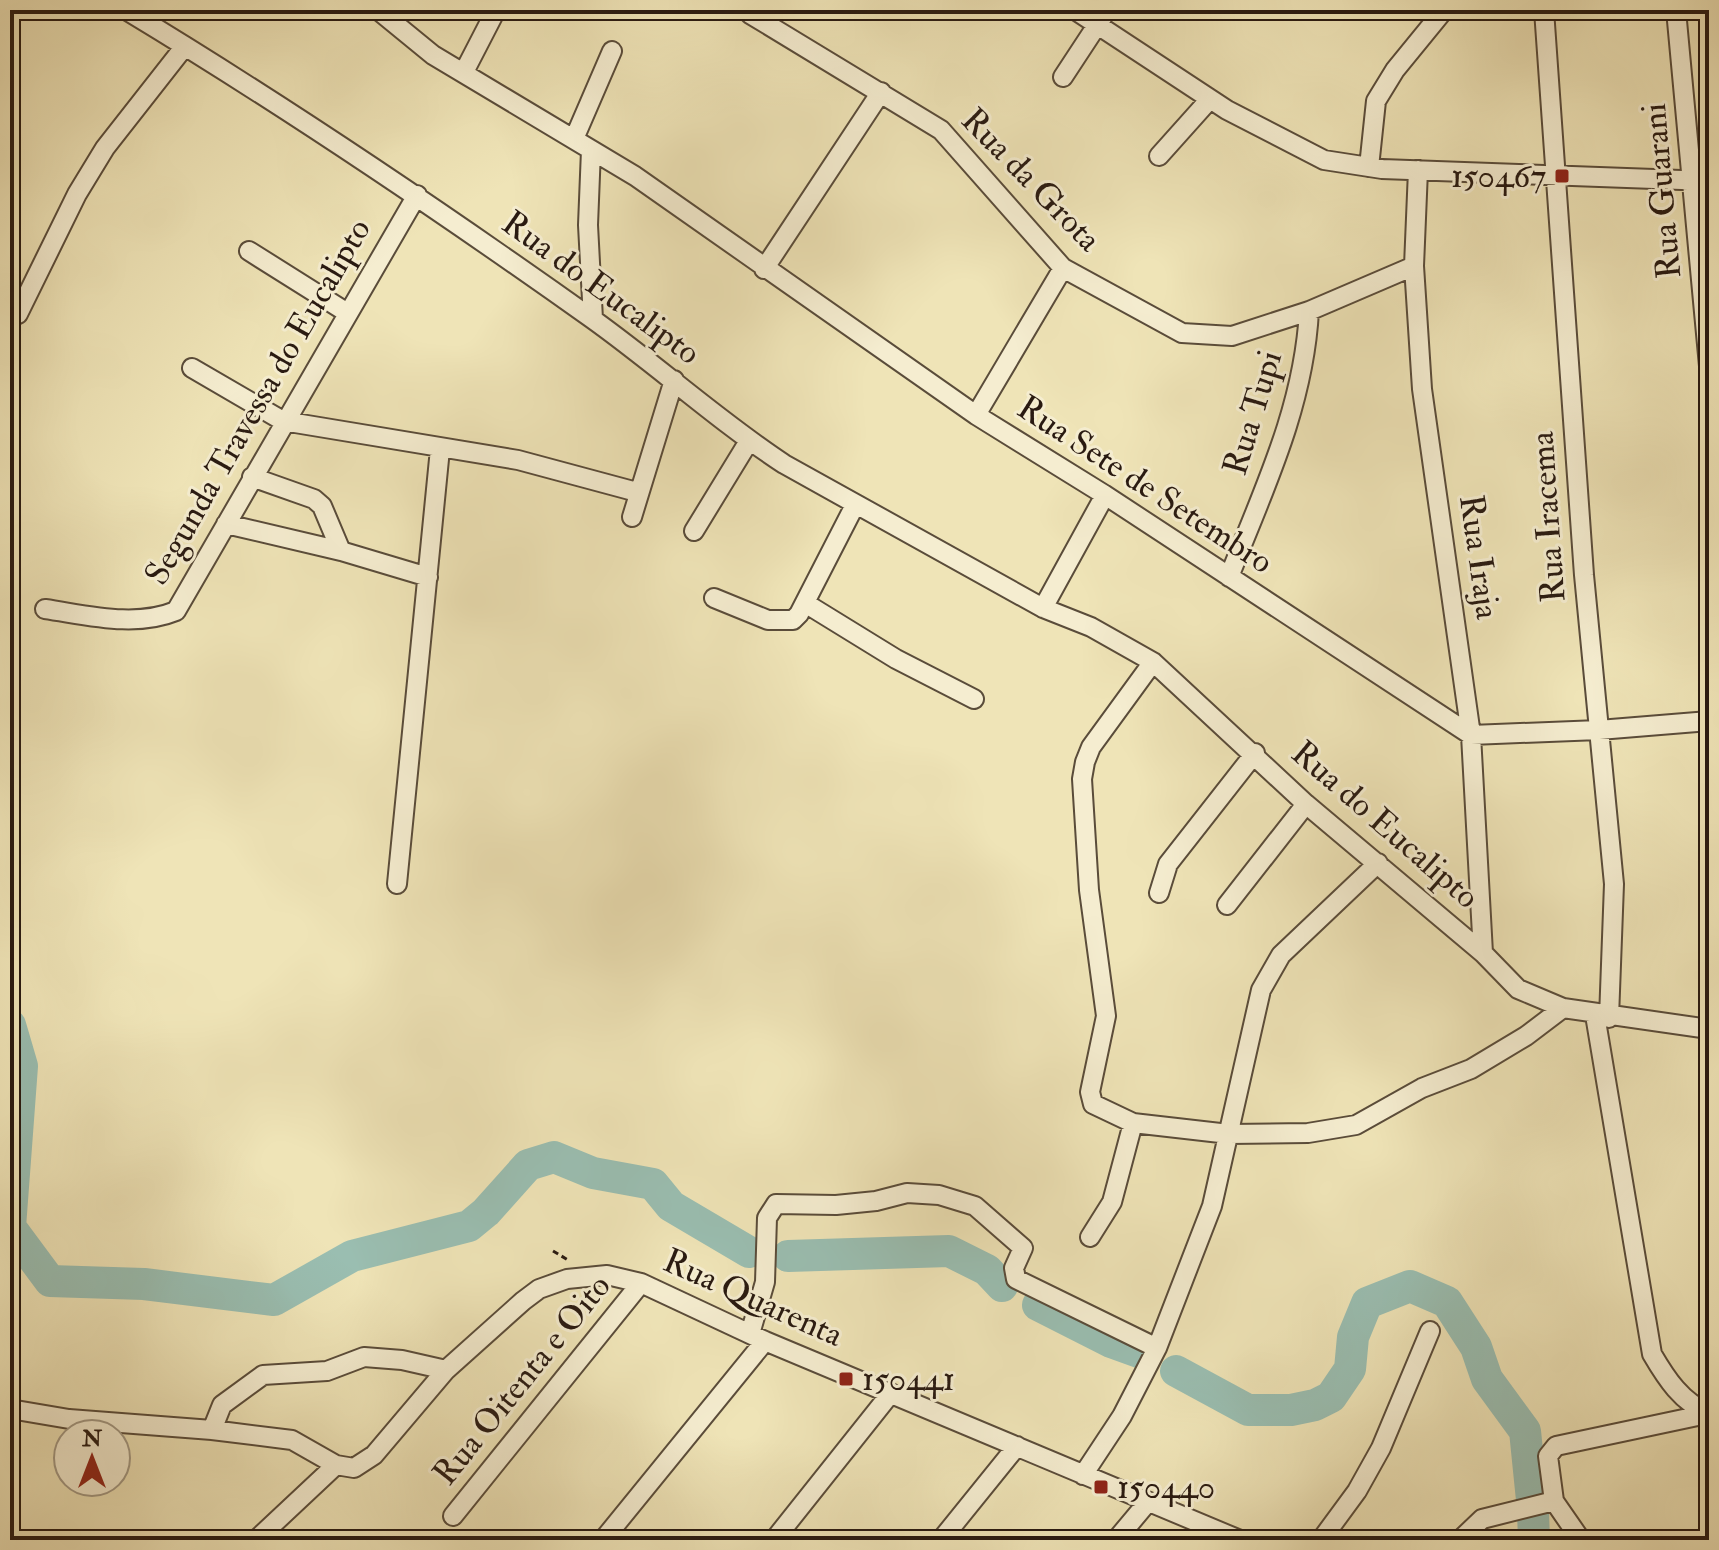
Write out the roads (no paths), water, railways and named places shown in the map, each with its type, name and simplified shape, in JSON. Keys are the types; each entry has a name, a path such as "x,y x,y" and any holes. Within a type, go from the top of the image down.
{"street":[{"name":"Rua do Eucalipto","path":"126,10 417,195 593,319 749,441 855,505 1043,608 1091,627 1153,662 1255,753 1306,804 1483,953 1518,989 1563,1008 1709,1029"},
{"path":"464,72 496,10"},
{"path":"1075,10 1102,17 1210,99 1324,160 1418,170 1701,181"},
{"path":"1369,167 1376,101 1395,70 1444,10"},
{"name":"Rua Iracema","path":"1544,10 1563,308 1614,884 1602,1016 1652,1354 1668,1382 1708,1414"},
{"name":"Rua Guarani","path":"1676,10 1701,181 1709,366"},
{"name":"Rua Sete de Setembro","path":"383,12 433,55 635,176 976,415 1105,495 1471,735"},
{"name":"Rua da Grota","path":"750,14 881,92 950,138 1063,268 1182,333 1232,336 1309,311 1414,266"},
{"path":"1063,77 1102,17"},
{"path":"18,314 77,194 105,148 185,46"},
{"path":"574,139 612,51"},
{"path":"764,269 881,92"},
{"path":"1159,156 1210,99"},
{"path":"591,150 588,225 593,319"},
{"name":"Rua Iraja","path":"1418,170 1414,266 1422,389 1471,735 1483,953"},
{"name":"Segunda Travessa do Eucalipto","path":"45,609 120,619 149,619 176,611 346,312 417,195"},
{"path":"249,251 346,312"},
{"path":"976,415 1063,268"},
{"name":"Rua Tupi","path":"1229,577 1293,416 1307,356 1309,311"},
{"path":"192,368 283,421 518,460 637,492"},
{"path":"632,517 637,492 674,380"},
{"path":"694,531 749,441"},
{"path":"397,884 440,449"},
{"path":"252,477 314,499 322,506 341,551"},
{"path":"1043,608 1105,495"},
{"path":"714,598 768,620 786,622 799,614 855,505"},
{"path":"226,524 341,551 428,577"},
{"path":"805,603 896,659 974,699"},
{"path":"1153,662 1091,747 1082,779 1089,890 1106,1016 1090,1099 1133,1123 1229,1134 1308,1133 1356,1125 1422,1088 1471,1069 1526,1036 1563,1008"},
{"path":"1471,735 1599,730 1709,721"},
{"path":"1159,893 1168,864 1255,753"},
{"path":"1227,905 1306,804"},
{"path":"1083,1475 1122,1416 1157,1348 1212,1206 1261,990 1272,967 1378,863"},
{"path":"1090,1237 1112,1202 1133,1123"},
{"path":"603,1540 758,1338 765,1282 767,1218 776,1204 848,1204 920,1192 965,1202 988,1215 1021,1245 1023,1250 1014,1268 1016,1279 1157,1348"},
{"name":"Rua Quarenta","path":"446,1370 539,1289 592,1274 641,1283 758,1338 1240,1540"},
{"name":"Rua Oitenta e Oito","path":"453,1516 641,1283"},
{"path":"1321,1540 1357,1491 1381,1448 1430,1331"},
{"path":"10,1409 69,1419 212,1430 292,1440 336,1465 354,1468 365,1463 446,1370 402,1360 364,1357 327,1371 263,1375 222,1405 212,1430"},
{"path":"774,1540 891,1393"},
{"path":"1581,1540 1554,1501 1548,1456 1556,1446 1708,1414"},
{"path":"941,1540 1017,1446"},
{"path":"256,1540 336,1465"},
{"path":"1460,1540 1482,1519 1554,1501"},
{"path":"1116,1540 1147,1503"}],"waterway":[{"path":"10,1025 22,1066 10,1227 50,1281 144,1284 274,1300 352,1256 469,1226 486,1212 528,1165 554,1157 593,1173 653,1184 671,1206 749,1252"},
{"path":"788,1256 949,1251 987,1270 1002,1286"},
{"path":"1176,1371 1248,1410 1291,1410 1315,1405 1331,1397 1350,1369 1353,1337 1367,1303 1410,1286 1447,1302 1476,1347 1487,1379 1525,1431 1532,1500"},
{"path":"1038,1305 1111,1342 1147,1355"},
{"path":"1533,1512 1534,1540"}],"place":[{"name":"150467","path":"1562,176"},
{"name":"150441","path":"846,1379"},
{"name":"150440","path":"1101,1487"}]}
